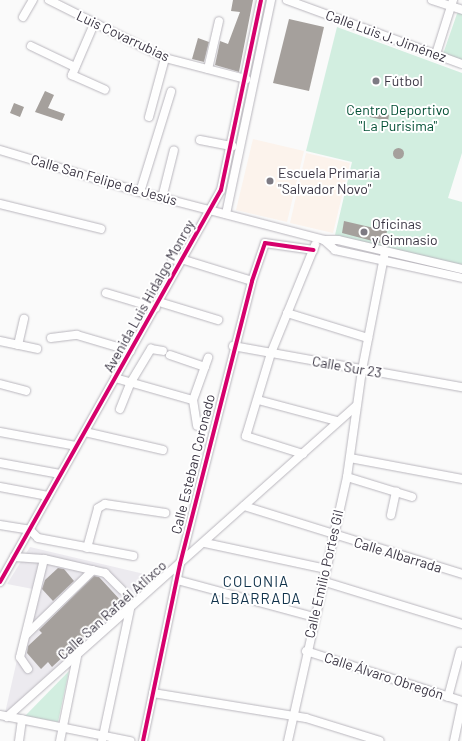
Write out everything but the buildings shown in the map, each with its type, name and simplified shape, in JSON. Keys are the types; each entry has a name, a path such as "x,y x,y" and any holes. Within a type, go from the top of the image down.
{"street":[{"path":"23,18 32,0"},
{"name":"Luis Covarrubias","path":"49,0 94,24 165,58 246,79"},
{"name":"Avenida Luis Hidalgo Monroy","path":"0,582 157,305 178,260 210,210 225,181 261,0"},
{"path":"226,214 271,0"},
{"name":"Calle Luis J. Jiménez","path":"287,0 462,64"},
{"path":"432,0 452,3 462,10"},
{"path":"436,54 452,3"},
{"path":"208,69 219,21"},
{"path":"94,24 72,75 105,90"},
{"path":"31,46 75,68"},
{"path":"149,117 165,58"},
{"path":"140,192 171,92"},
{"path":"200,140 232,146"},
{"name":"Calle San Felipe de Jesús","path":"0,150 140,192 320,240 338,240 462,269"},
{"path":"162,198 174,150"},
{"path":"0,204 101,229"},
{"path":"302,454 246,436 271,353 314,250 320,240"},
{"name":"Calle San Felipe de Jesús","path":"320,240 336,250 462,278"},
{"name":"Calle Esteban Coronado","path":"143,741 180,564 233,346 265,243 314,250"},
{"name":"Calle Emilio Portes Gil","path":"288,741 306,651 347,477 362,370 385,252"},
{"path":"178,260 252,281"},
{"path":"106,294 218,320"},
{"path":"287,313 368,338"},
{"path":"18,345 24,319"},
{"path":"51,338 77,335 131,351"},
{"path":"0,340 37,349"},
{"name":"Calle Sur 23","path":"233,346 462,388"},
{"path":"120,409 131,382 151,349 167,353 205,367"},
{"path":"196,426 193,400 208,358"},
{"path":"115,378 193,400"},
{"path":"0,384 26,391"},
{"path":"258,400 337,422"},
{"name":"Calle San Rafaél Atlixco","path":"4,716 78,657 356,406"},
{"path":"0,432 76,446"},
{"path":"85,432 163,450"},
{"path":"350,458 462,479"},
{"path":"0,464 60,474"},
{"path":"347,477 412,497"},
{"path":"0,487 48,496"},
{"path":"391,515 396,492"},
{"path":"87,548 98,508 105,504 165,513"},
{"name":"Calle Albarrada","path":"244,506 334,536 462,574"},
{"path":"0,525 30,530 38,538 133,556"},
{"path":"205,542 326,569"},
{"path":"14,557 44,560 105,573 122,590"},
{"path":"28,669 20,657 44,560"},
{"path":"26,635 92,570"},
{"path":"177,580 314,617"},
{"path":"322,581 462,624"},
{"path":"103,739 130,609"},
{"name":"Calle Álvaro Obregón","path":"306,651 462,702"},
{"path":"448,697 460,652"},
{"path":"60,741 78,657"},
{"path":"153,693 292,716 380,741"},
{"path":"454,741 462,702"},
{"path":"4,716 63,728 103,739 130,741"},
{"path":"19,741 22,719"}],"shaded area":[{"name":"Escuela Primaria \"Salvador Novo\"","path":"253,139 304,151 287,222 236,210"},
{"path":"306,153 350,163 333,233 290,223"},
{"path":"30,547 157,577 5,713 33,589 7,584"}],"green space":[{"path":"459,8 462,9 462,61 443,54"},
{"name":"Centro Deportivo \"La Purisima\"","path":"337,27 462,73 462,153 448,198 462,202 462,267 335,235 352,162 306,151"},
{"path":"69,671 58,722 25,716"}],"cycle path":[{"path":"0,582 221,190 261,0"},
{"path":"143,741 180,564 252,281 265,243 314,250"}],"place":[{"name":"Fútbol","path":"376,81"},
{"name":"Escuela Primaria \"Salvador Novo\"","path":"270,181"},
{"name":"Oficinas y Gimnasio","path":"364,232"}],"district":[{"name":"COLONIA ALBARRADA","path":"256,590"}]}
